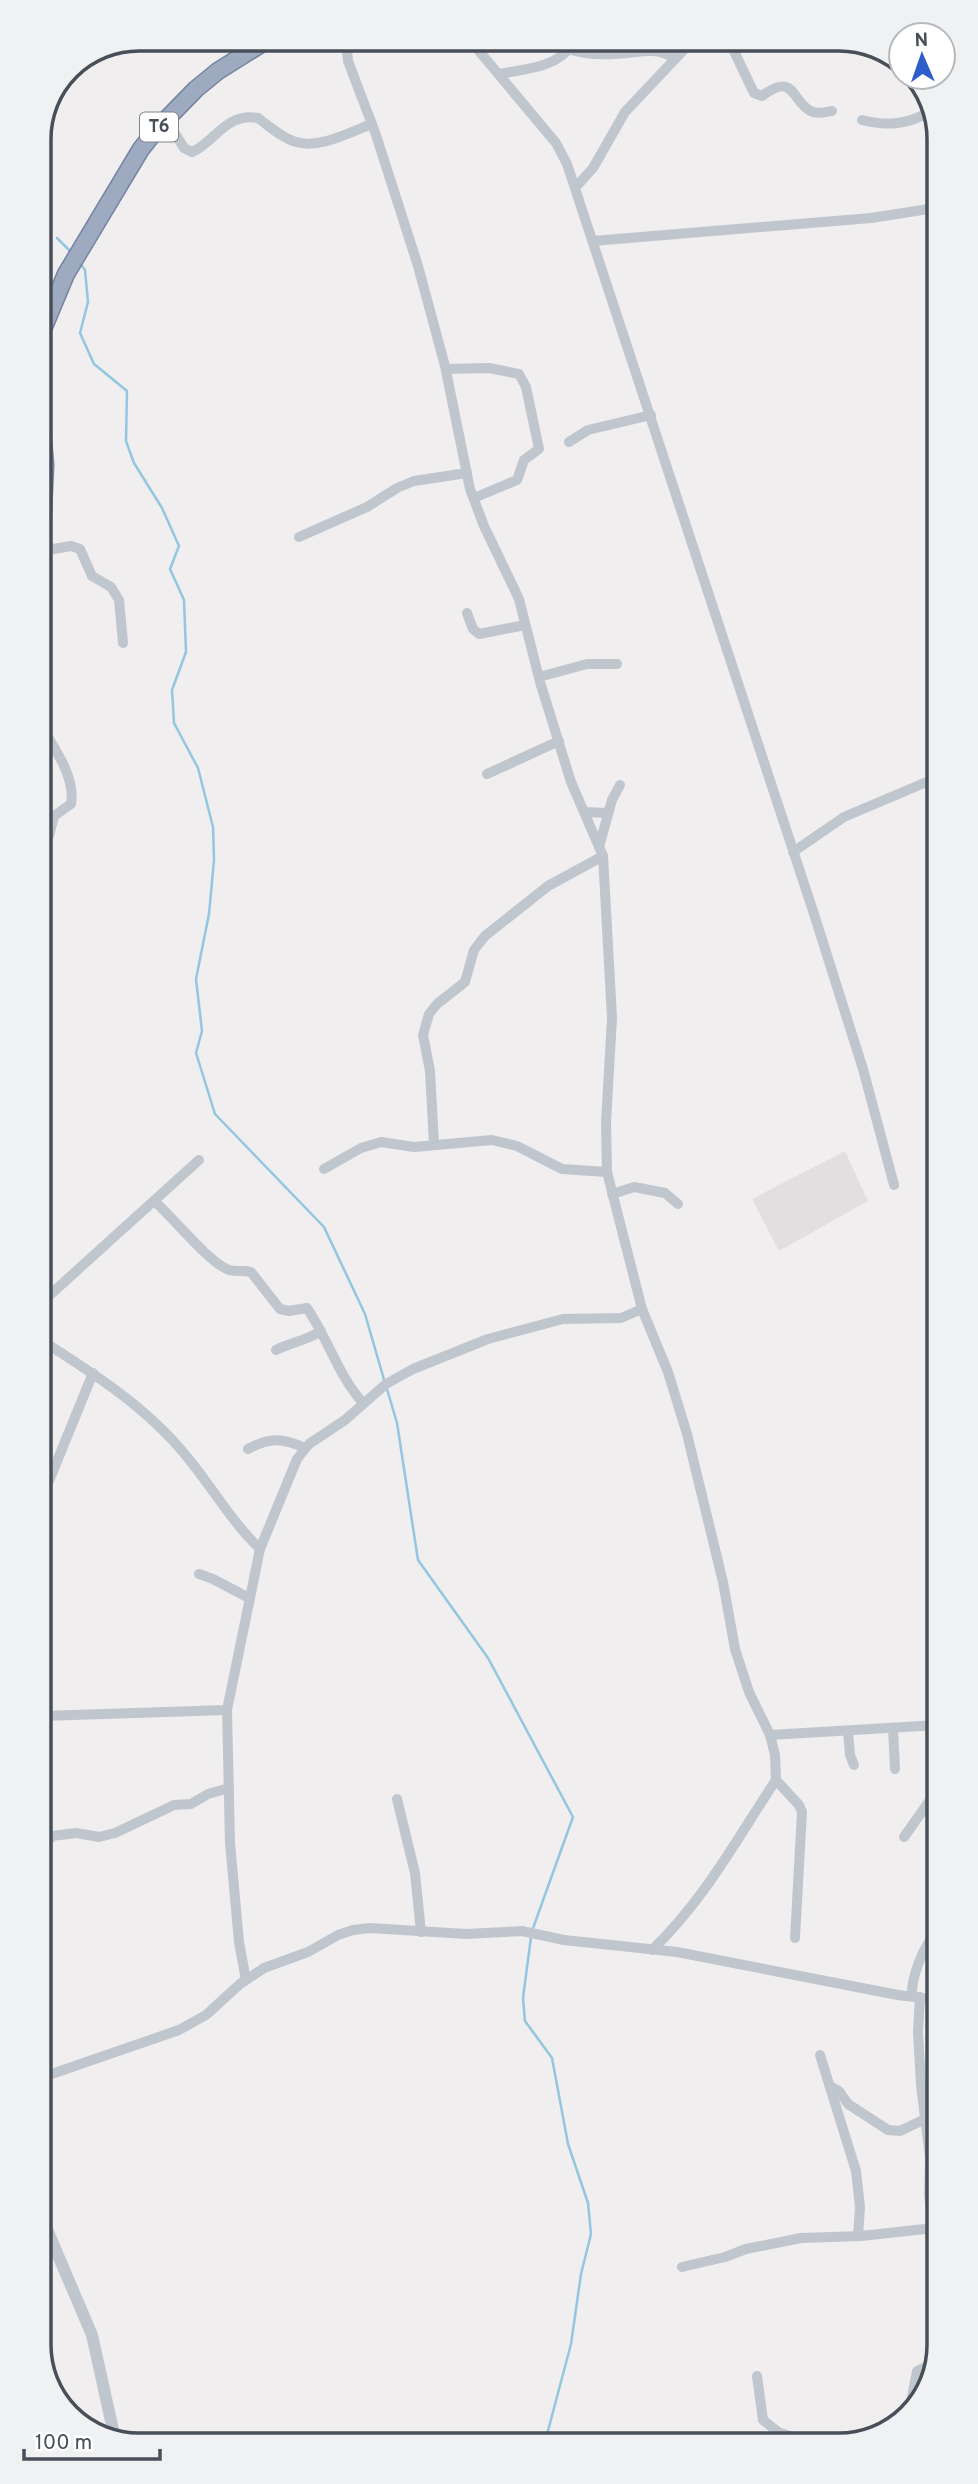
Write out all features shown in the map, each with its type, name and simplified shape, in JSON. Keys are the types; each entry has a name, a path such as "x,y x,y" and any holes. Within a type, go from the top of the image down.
{"highway":[{"name":"T6","path":"51,310 66,274 141,149 166,119 203,83 250,51"}],"street":[{"path":"347,51 348,61 372,124 418,266 446,369 474,498 484,526 519,599 571,782 601,851"},
{"path":"480,51 556,143 568,164 863,1069 894,1185"},
{"path":"500,74 547,64 560,58 565,51"},
{"path":"578,51 614,54 639,51"},
{"path":"660,51 674,58"},
{"path":"575,188 593,168 625,112 681,51"},
{"path":"734,51 754,93 762,96 776,87 783,86 796,94 807,110 832,111"},
{"path":"862,120 888,125 924,115"},
{"path":"166,119 184,148 192,152 201,148 225,126 252,117 258,118 295,142 308,143 328,140 372,124"},
{"path":"593,241 871,218 927,209"},
{"path":"446,369 489,368 512,371 524,379 531,404 539,449 524,460 517,480 474,498"},
{"path":"569,442 588,430 651,415"},
{"path":"299,537 367,508 397,488 414,481 467,473"},
{"path":"51,550 71,547 80,549 92,576 111,587 119,600 123,643"},
{"path":"467,613 473,629 479,634 525,625"},
{"path":"539,677 592,663 617,664"},
{"path":"487,774 525,759 558,741"},
{"path":"51,744 70,782 72,794 71,804 54,816 51,828"},
{"path":"793,852 844,817 927,782"},
{"path":"620,786 608,813 601,851 612,1018 605,1141 607,1172 642,1309 668,1373 690,1445 723,1582 735,1649 750,1692 770,1735 775,1755 776,1780 718,1873 691,1908 652,1950"},
{"path":"584,812 608,813"},
{"path":"434,1144 430,1071 423,1035 429,1014 437,1004 466,982 474,950 485,936 548,886 601,851"},
{"path":"324,1168 361,1148 381,1142 414,1147 492,1140 517,1146 562,1169 607,1172"},
{"path":"51,1294 199,1160"},
{"path":"612,1194 634,1186 665,1193 678,1204"},
{"path":"154,1201 174,1218 194,1243 226,1268 251,1272 280,1309 289,1311 307,1308 351,1391 363,1404"},
{"path":"246,1980 239,1942 230,1843 227,1710 260,1549 290,1474 305,1448 345,1420 386,1384 413,1369 488,1339 566,1318 621,1318 642,1309"},
{"path":"276,1350 292,1342 315,1336 321,1331"},
{"path":"51,1346 93,1373 145,1414 186,1456 243,1532 260,1549"},
{"path":"51,1473 93,1373"},
{"path":"248,1449 260,1442 277,1439 284,1439 305,1448"},
{"path":"199,1574 249,1598"},
{"path":"51,1716 227,1710"},
{"path":"770,1735 927,1726"},
{"path":"893,1728 895,1769"},
{"path":"848,1731 850,1755 854,1765"},
{"path":"776,1780 802,1812 795,1938"},
{"path":"51,1837 76,1833 99,1837 115,1833 174,1805 191,1804 208,1794 229,1788"},
{"path":"397,1799 415,1873 421,1932"},
{"path":"904,1837 927,1805"},
{"path":"51,2074 179,2030 206,2015 246,1980 276,1962 308,1952 338,1935 370,1928 466,1934 522,1931 595,1945 652,1950 927,1998"},
{"path":"927,1947 913,1976 927,2135"},
{"path":"820,2055 856,2171 860,2207 858,2236"},
{"path":"830,2085 839,2091 848,2104 888,2130 900,2131 925,2119"},
{"path":"682,2267 780,2242 820,2236 858,2236 927,2229"},
{"path":"51,2254 92,2335 113,2430"},
{"path":"913,2392 917,2371 925,2367"},
{"path":"757,2376 763,2420 781,2433"}],"shaded area":[{"path":"845,1151 868,1201 779,1251 752,1199"}],"waterway":[{"path":"57,238 73,254"},
{"path":"79,262 85,270 88,302 80,333 94,364 127,391 126,441 134,463 162,508 179,546 170,569 184,600 186,652 172,690 174,723 198,768 213,827 214,860 209,914 196,979 202,1031 196,1053 215,1114 324,1227 365,1314 385,1383"},
{"path":"387,1389 397,1423 418,1560 488,1658 573,1817 532,1931"},
{"path":"531,1937 523,1998 525,2021 552,2058 568,2144 588,2203 591,2234 581,2274 571,2344 547,2433"}]}
